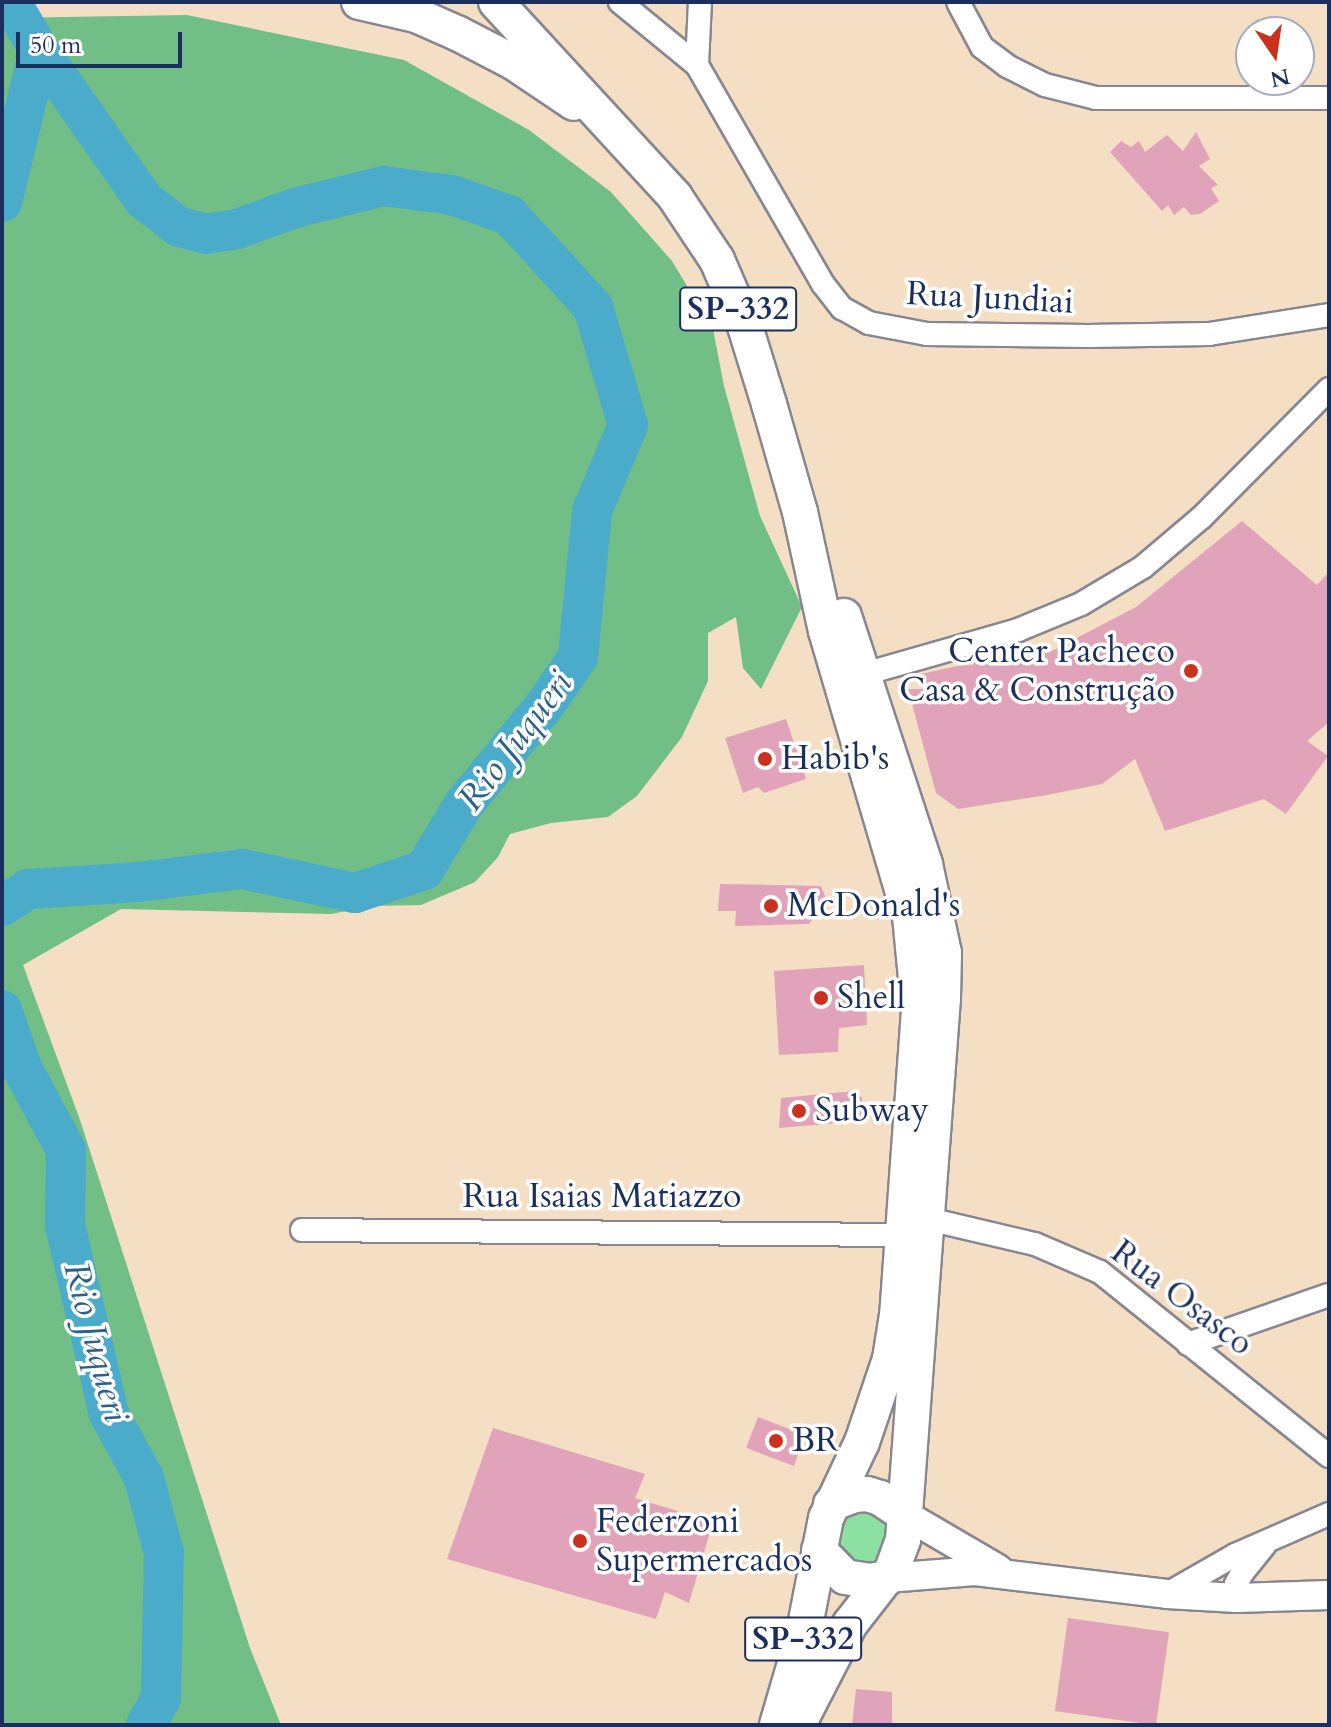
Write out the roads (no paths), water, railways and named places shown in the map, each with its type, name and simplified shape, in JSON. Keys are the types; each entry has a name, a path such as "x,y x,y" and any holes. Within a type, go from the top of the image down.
{"main road":[{"path":"362,2 416,15 459,34 513,62 620,135"},
{"name":"SP-332","path":"496,2 675,197 717,260 743,320 800,512 826,631 910,916 919,1010 915,1227 903,1540 887,1578 850,1624 796,1721"},
{"name":"SP-332","path":"796,1721 803,1636 819,1550 831,1504 862,1442 890,1359 915,1227 944,953 925,864 864,674 800,512"},
{"path":"831,1504 854,1495 867,1494 880,1498 904,1514"},
{"path":"819,1550 845,1577 869,1581 887,1578"}],"street":[{"name":"Rua Jundiai","path":"620,2 697,65 823,284 842,308 869,323 927,334 1103,336 1209,334 1329,315"},
{"path":"697,65 700,2"},
{"path":"958,2 982,47 1007,66 1045,85 1096,98 1329,98"},
{"path":"864,674 1018,630 1081,604 1143,567 1202,517 1329,389"},
{"name":"Rua Isaias Matiazzo","path":"302,1230 915,1227"},
{"name":"Rua Osasco","path":"915,1227 1035,1244 1100,1272 1329,1456"},
{"path":"1188,1344 1329,1295"},
{"path":"904,1514 1009,1575"},
{"path":"1167,1594 1208,1569 1329,1514"},
{"path":"1237,1598 1236,1584 1267,1542"},
{"path":"887,1578 941,1572 1009,1575 1167,1594 1237,1598 1329,1595"}],"waterway":[{"name":"Rio Juqueri","path":"2,906 28,889 138,882 242,869 355,893 424,870 464,804 545,705 578,657 592,511 628,425 593,307 509,215 452,195 384,186 298,207 237,229 206,234 179,227 144,200 39,50 11,2"},
{"path":"2,202 39,50"},
{"name":"Rio Juqueri","path":"2,1010 22,1068 66,1150 65,1225 109,1414 144,1478 164,1553 161,1698 146,1725"}],"place":[{"name":"Center Pacheco Casa & Construção","path":"1191,671"},
{"name":"Habib's","path":"765,759"},
{"name":"McDonald's","path":"771,906"},
{"name":"Shell","path":"821,998"},
{"name":"Subway","path":"799,1111"},
{"name":"BR","path":"776,1441"},
{"name":"Federzoni Supermercados","path":"580,1541"}]}
